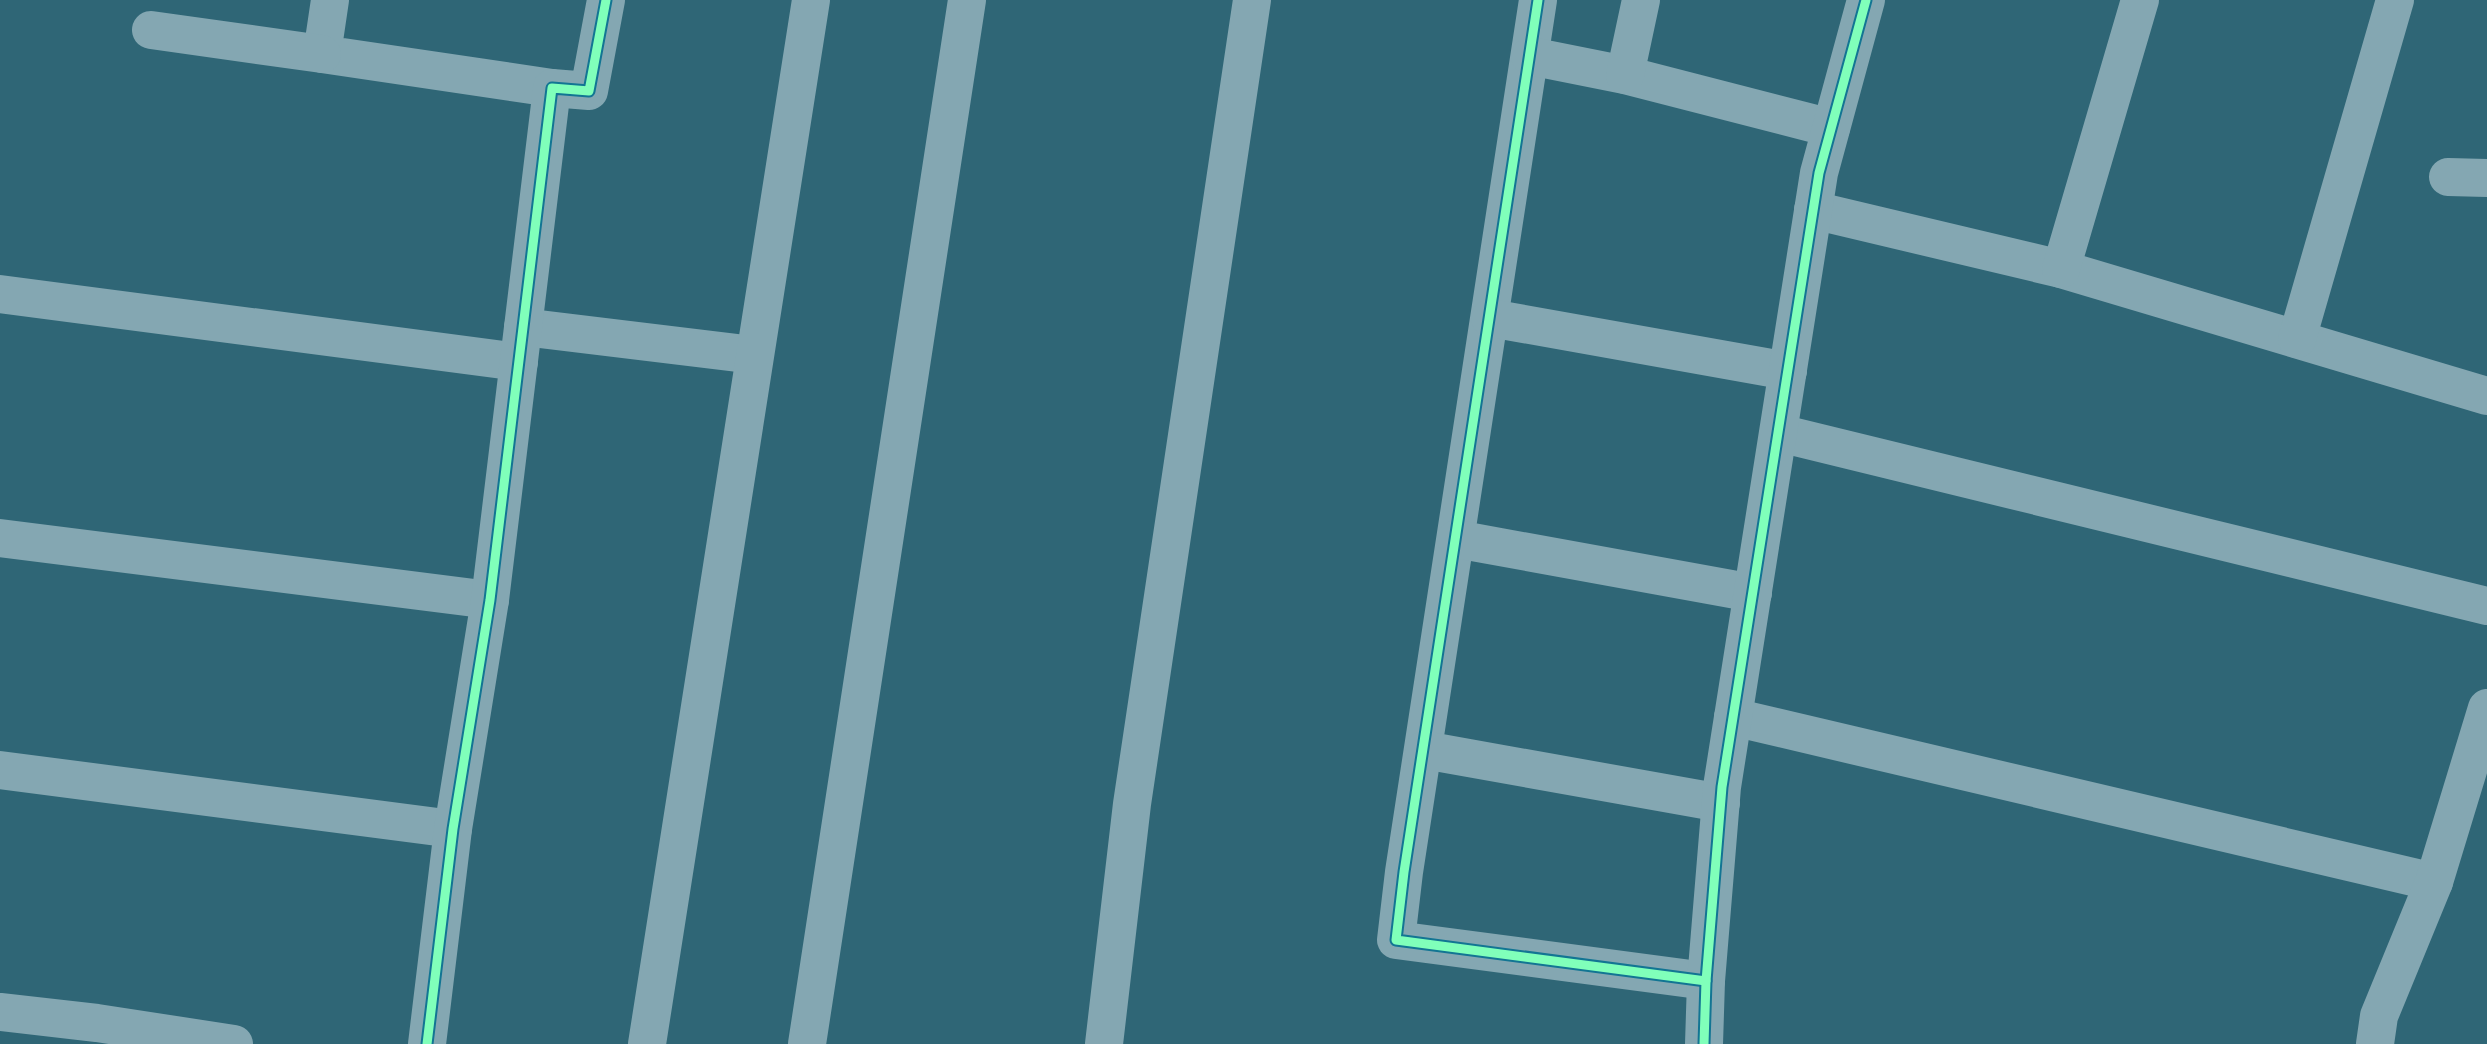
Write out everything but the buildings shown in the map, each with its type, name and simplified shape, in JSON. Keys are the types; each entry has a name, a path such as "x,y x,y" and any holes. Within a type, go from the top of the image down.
{"street":[{"path":"322,54 330,0"},
{"path":"151,30 552,88 589,91 606,0"},
{"path":"647,1044 811,0"},
{"path":"807,1044 967,0"},
{"path":"1104,1044 1132,804 1252,0"},
{"path":"1538,0 1396,940 1706,981"},
{"path":"1625,75 1641,0"},
{"path":"1704,1044 1706,981 1721,803 1733,717 1819,173 1866,0"},
{"path":"2061,269 2140,0"},
{"path":"2297,339 2395,0"},
{"path":"1530,56 1625,75 1831,128"},
{"path":"426,1044 453,829 490,600 552,88"},
{"path":"2448,177 2487,178"},
{"path":"1813,210 2061,269 2487,396"},
{"path":"0,294 521,345 754,355"},
{"path":"1490,318 1788,371"},
{"path":"1779,433 2487,606"},
{"path":"0,538 490,600"},
{"path":"1456,539 1753,593"},
{"path":"2375,1044 2379,1016 2434,882 2487,708"},
{"path":"1733,717 2434,882"},
{"path":"1424,750 1721,803"},
{"path":"0,770 453,829"},
{"path":"0,1012 97,1023 234,1044"}],"cycle path":[{"path":"427,1044 453,829 490,600 552,88 589,91 606,0"},
{"path":"1538,0 1404,872 1396,940 1706,981"},
{"path":"1704,1044 1706,981 1722,787 1819,173 1866,0"}]}
